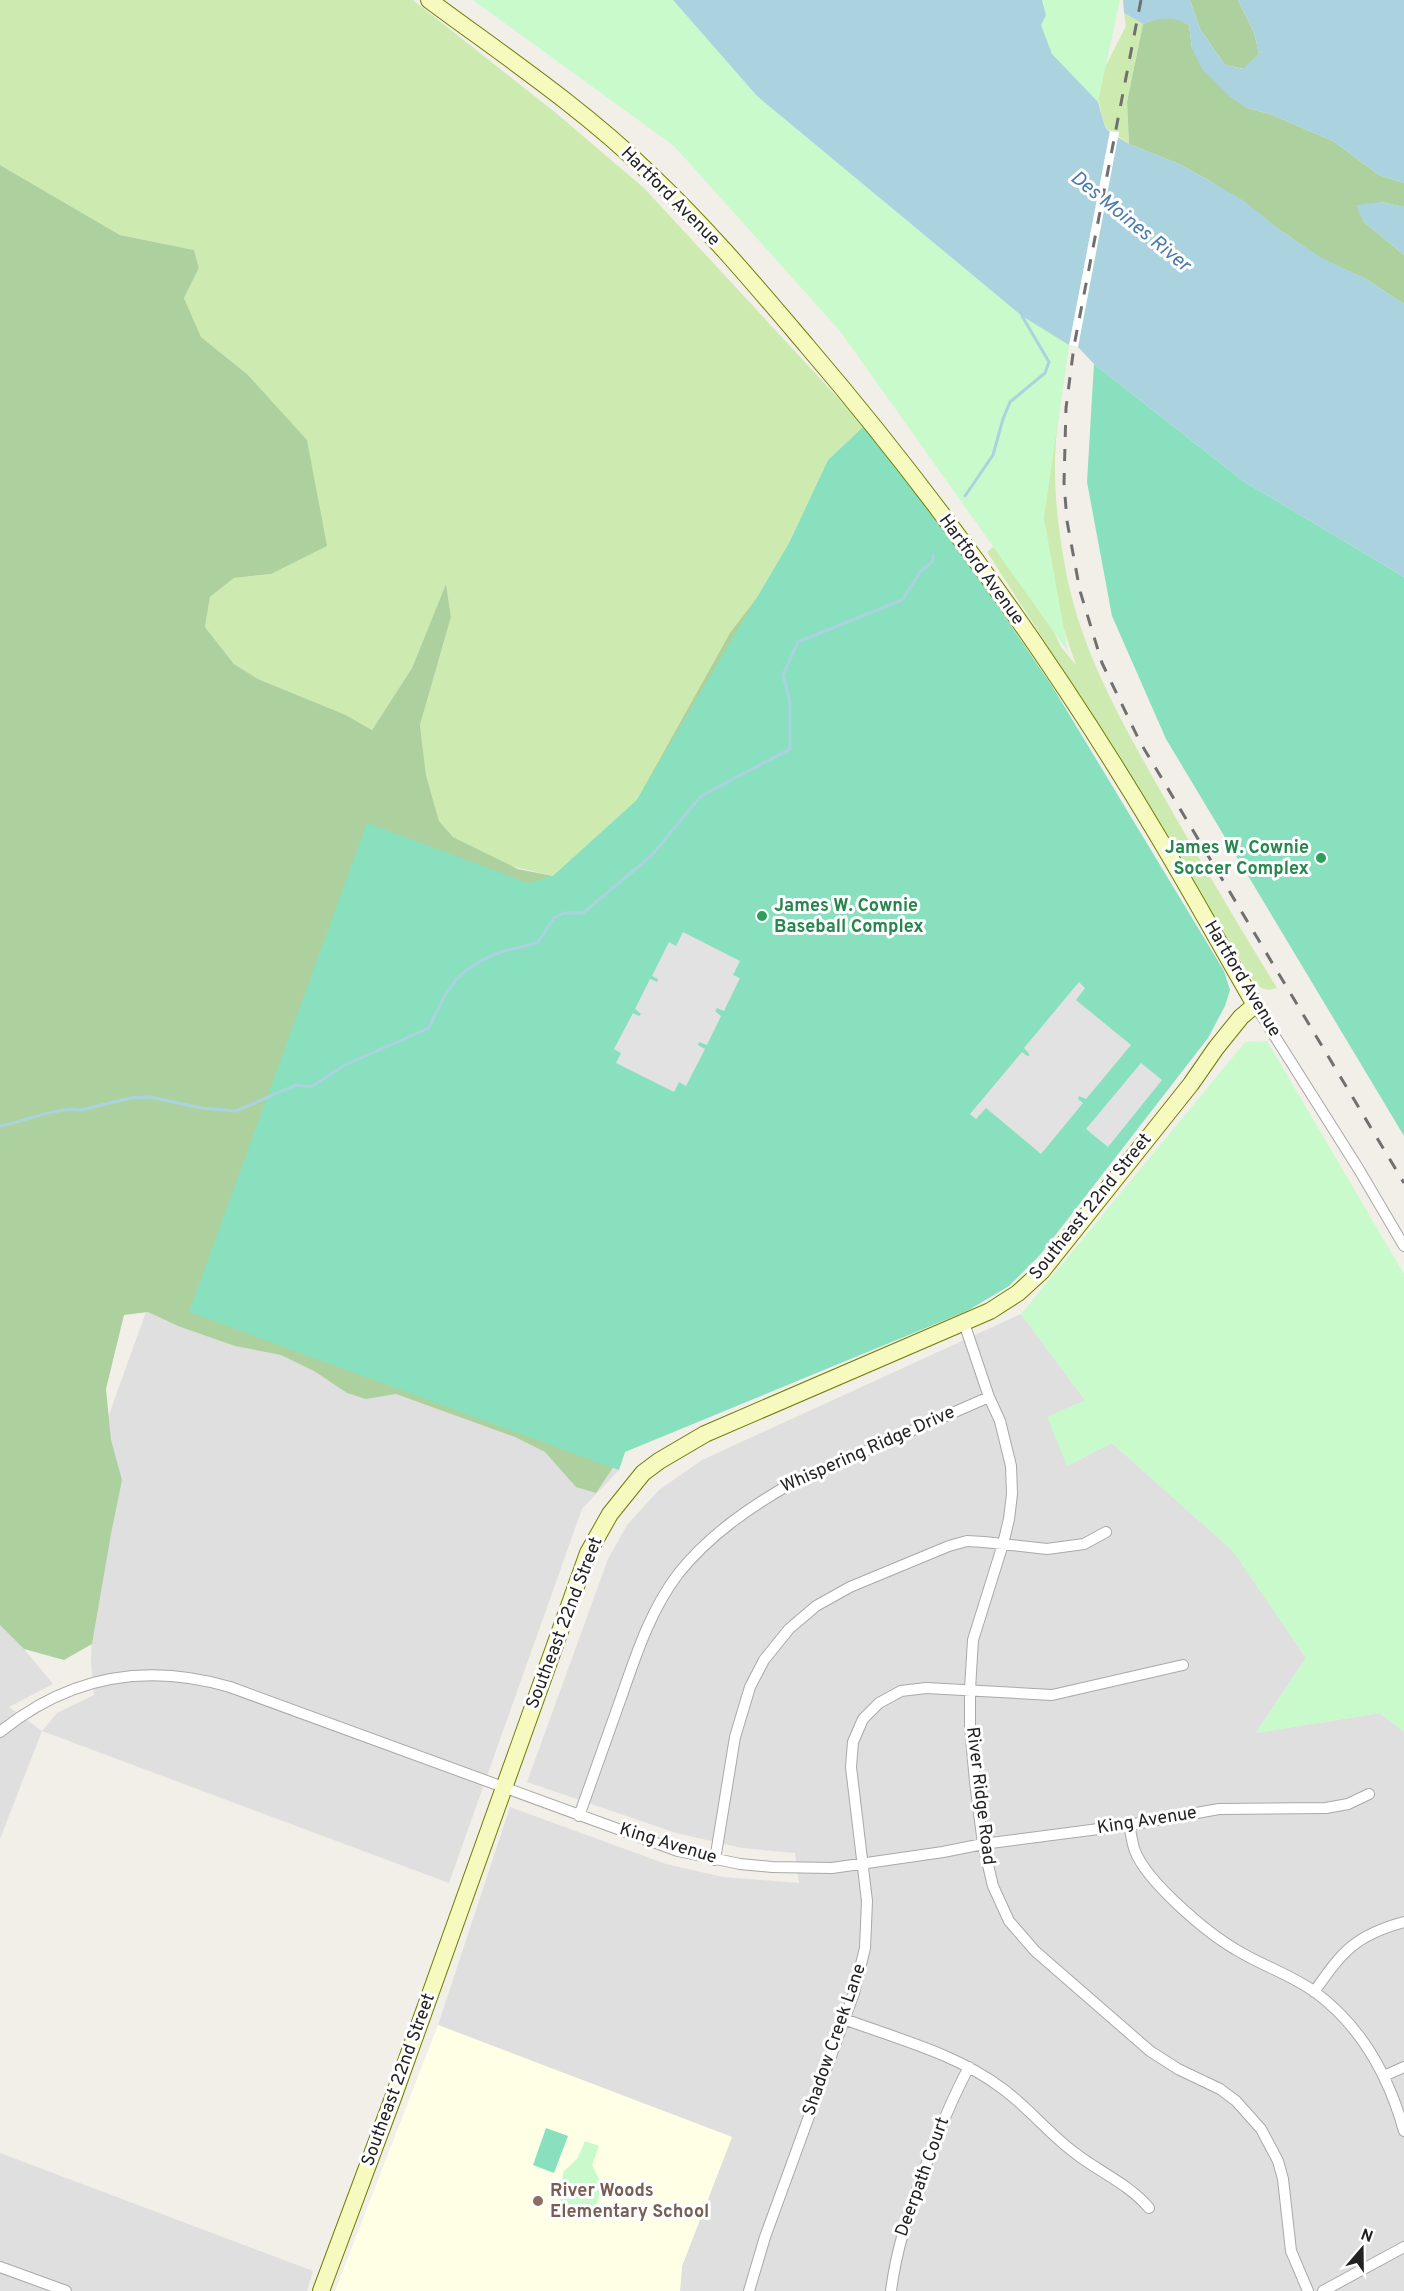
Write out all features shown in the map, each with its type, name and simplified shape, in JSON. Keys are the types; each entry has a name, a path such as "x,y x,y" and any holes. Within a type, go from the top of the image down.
{"street":[{"name":"Hartford Avenue","path":"429,0 570,104 648,171 753,283 856,403 967,547 1032,640 1155,831 1255,1005 1358,1168 1404,1246"},
{"name":"Southeast 22nd Street","path":"321,2291 389,2109 588,1553 610,1514 643,1473 705,1434 964,1323 1007,1302 1042,1271 1191,1084 1216,1048 1241,1017 1255,1005"},
{"name":"River Ridge Road","path":"964,1323 988,1396 1000,1421 1011,1466 1012,1494 1003,1544 973,1640 970,1689 972,1748 983,1844 999,1904 1020,1936 1150,2051 1178,2069 1220,2089 1236,2101 1261,2129 1270,2144 1283,2179 1291,2252 1308,2291"},
{"name":"Whispering Ridge Drive","path":"579,1815 642,1638 662,1597 673,1581 715,1534 771,1494 792,1483 988,1396"},
{"path":"715,1860 742,1710 750,1687 764,1660 789,1629 816,1606 850,1587 949,1546 967,1542 1047,1549 1084,1544 1106,1532"},
{"name":"Shadow Creek Lane","path":"749,2291 765,2237 860,1973 865,1948 867,1901 851,1767 853,1742 862,1719 879,1703 901,1691 926,1688 970,1689 1052,1695 1183,1665"},
{"name":"King Avenue","path":"0,1732 37,1706 88,1684 135,1675 183,1676 230,1687 678,1851 715,1860 802,1869 862,1864 983,1844 1129,1825 1220,1809 1326,1808 1348,1804 1369,1794"},
{"path":"1129,1825 1135,1851 1152,1879 1191,1915 1234,1949 1314,1992 1355,2032 1384,2076 1404,2131"},
{"path":"1314,1992 1340,1956 1359,1939 1381,1928 1404,1922"},
{"path":"844,2019 969,2067 1004,2089 1061,2143 1139,2196 1149,2208"},
{"name":"Deerpath Court","path":"891,2291 899,2243 907,2217 943,2119 969,2067"},
{"path":"1384,2076 1404,2067"},
{"path":"1323,2291 1404,2247"},
{"path":"0,2267 66,2291"}],"shaded area":[{"path":"683,932 740,961 733,975 740,978 724,1011 717,1008 715,1011 721,1016 707,1045 699,1042 698,1045 705,1049 686,1086 679,1082 674,1092 616,1063 621,1053 614,1049 633,1013 639,1016 641,1014 635,1009 650,979 657,982 658,979 652,976 669,942 676,946"},
{"path":"1079,982 1085,988 1076,1000 1131,1045 1086,1099 1079,1096 1078,1099 1083,1103 1041,1154 986,1108 976,1119 970,1114 1022,1052 1027,1056 1030,1055 1024,1048"},
{"path":"1141,1063 1162,1080 1108,1147 1086,1129"},
{"path":"152,1295 189,1312 619,1470 582,1509 449,1883 42,1731 57,1713 94,1695 91,1663 97,1448"},
{"path":"1021,1314 1085,1400 1067,1466 1112,1443 1233,1551 1306,1658 1256,1733 1380,1713 1404,1732 1404,2291 680,2291 682,2266 732,2137 438,2025 510,1807 666,1864 723,1877 799,1883 795,1853 742,1848 676,1833 527,1782 608,1559 627,1525 659,1490 702,1460"},
{"path":"0,1620 53,1684 9,1707 42,1731 0,1839"},
{"name":"River Woods Elementary School","path":"438,2025 732,2137 682,2266 680,2291 335,2291"},
{"path":"0,2153 313,2271 307,2291 0,2291"}],"green space":[{"path":"0,0 413,0 556,113 644,188 864,426 828,460 789,543 637,800 553,876 511,866 453,837 439,821 426,775 420,725 451,617 446,585 412,668 372,730 346,715 258,679 234,664 205,627 210,597 234,578 271,574 247,374 201,337 184,298 199,268 194,250 120,235 0,165"},
{"path":"473,0 673,0 757,96 1022,316 1069,345 1044,518 1068,652 840,331 674,146"},
{"path":"999,0 1120,0 1098,102"},
{"path":"1190,0 1238,0 1254,32 1259,54 1244,69 1225,65 1200,29"},
{"path":"1124,13 1143,24 1127,102 1129,144 1105,127 1095,87 1126,26"},
{"path":"1158,18 1177,18 1189,25 1192,48 1247,108 1270,114 1333,141 1379,175 1404,183 1404,207 1381,202 1363,221 1404,255 1404,304 1366,279 1320,258 1210,181 1179,164 1129,144 1127,102 1143,24"},
{"path":"0,165 120,235 194,250 199,268 184,298 201,337 247,374 307,440 327,546 271,574 234,578 210,597 205,627 234,664 258,679 346,715 372,730 412,668 446,584 451,617 420,725 426,775 439,821 453,837 518,869 553,876 637,800 730,633 756,599 630,1442 596,1493 576,1487 545,1452 515,1437 396,1394 366,1399 347,1393 314,1371 281,1355 235,1346 178,1326 148,1312 124,1315 106,1389 111,1440 122,1480 92,1644 64,1660 24,1649 0,1625"},
{"path":"1006,304 1069,345 1056,447 1056,498 1062,550 1071,596 1091,654 1116,709 1145,763 1277,988 1264,989 1258,986 1250,976 1120,758 987,552 1008,535 1061,647 1076,665 1044,571"},
{"name":"James W. Cownie Soccer Complex","path":"1094,364 1243,481 1404,577 1404,1136 1166,739 1112,616 1087,482"},
{"name":"James W. Cownie Baseball Complex","path":"864,426 954,542 1052,686 1224,971 1230,990 1225,1006 1208,1038 1040,1255 1009,1286 967,1311 625,1452 619,1470 189,1312 367,823 528,883 553,876 637,800 789,543 828,460"},
{"path":"1267,1041 1404,1274 1404,1732 1380,1713 1256,1733 1306,1658 1233,1551 1112,1443 1067,1466 1047,1417 1085,1400 1021,1314 1245,1042"},
{"path":"546,2128 568,2136 554,2173 533,2165"},
{"path":"585,2141 599,2146 592,2165 603,2186 594,2211 588,2216 572,2211 560,2200 563,2172 577,2159"}],"water":[{"name":"Des Moines River","path":"673,0 1042,0 1046,15 1041,25 1052,54 1098,102 1105,127 1111,133 1129,144 1179,164 1210,181 1244,201 1284,233 1320,257 1366,279 1404,304 1404,577 1243,481 1094,364 1078,347 1069,345 1022,316 757,96"},
{"path":"1123,0 1190,0 1200,29 1225,65 1243,69 1259,54 1254,32 1238,0 1404,0 1404,183 1379,175 1333,141 1270,114 1247,108 1229,96 1202,69 1192,48 1189,25 1166,18 1143,24 1124,13"},
{"path":"1381,202 1404,207 1404,255 1363,221 1356,205"}],"pier":[{"path":"1110,131 1119,132 1078,347 1069,345"}],"waterway":[{"path":"965,496 993,455 1010,402 1045,373 1049,362 1022,316 1023,313"},
{"path":"0,1126 51,1112 81,1110 131,1098 150,1097 201,1108 236,1111 296,1085 311,1087 345,1065 429,1028 448,990 464,972 486,958 538,942 554,918 564,913 583,913 651,856 701,796 790,749 790,701 783,675 798,642 902,600 920,572 933,561 933,555"}],"railway":[{"path":"1141,0 1074,346 1066,408 1064,483 1067,521 1080,591 1102,663 1140,742 1404,1183"}],"place":[{"name":"James W. Cownie Soccer Complex","path":"1321,858"},
{"name":"James W. Cownie Baseball Complex","path":"762,916"},
{"name":"River Woods Elementary School","path":"538,2201"}]}
